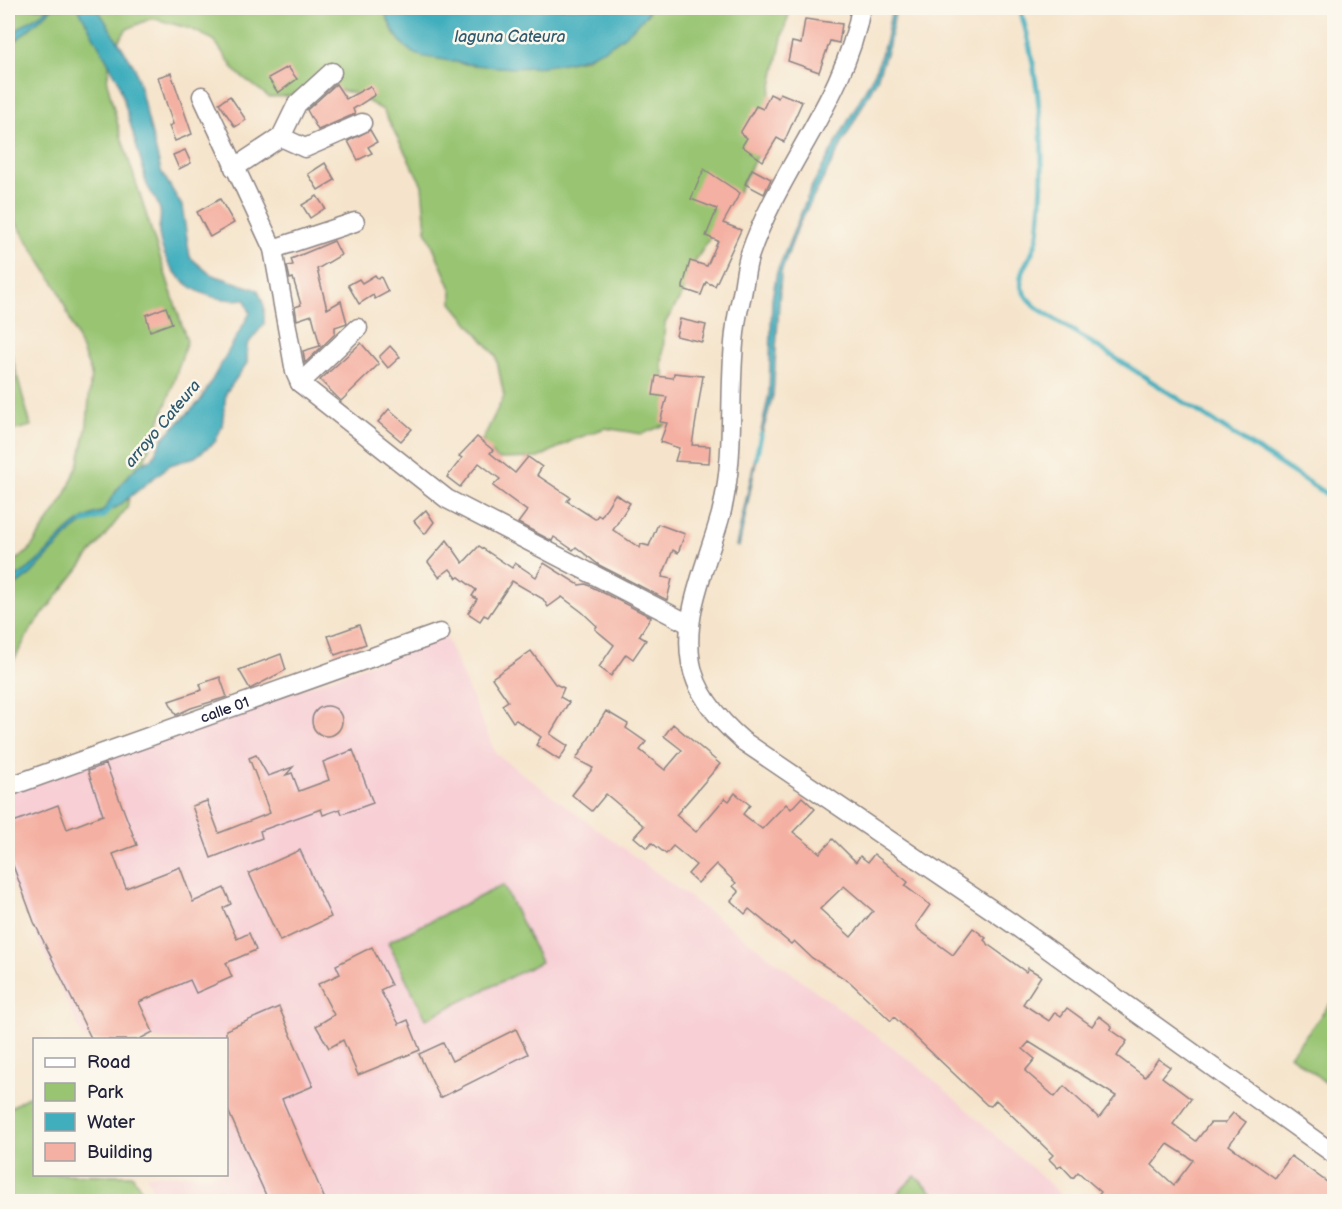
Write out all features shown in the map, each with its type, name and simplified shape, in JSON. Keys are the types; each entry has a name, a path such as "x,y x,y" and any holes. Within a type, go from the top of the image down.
{"street":[{"path":"861,8 855,39 823,108 761,225 749,257 735,326 732,449 728,482 689,624 691,663 698,685 729,729 743,741 1013,924 1335,1154"},
{"path":"234,168 281,137 297,104 332,72"},
{"path":"202,96 273,249 295,372 300,383 447,499 689,624"},
{"path":"281,137 305,148 362,123"},
{"path":"273,249 355,222"},
{"path":"300,383 358,328"},
{"name":"calle 01","path":"8,787 440,633"}],"shaded area":[{"path":"446,637 496,754 920,1068 1069,1201 158,1201 146,1176 228,1176 228,1038 84,1038 8,875 8,793"}],"green space":[{"path":"8,8 383,8 395,36 462,64 536,67 586,59 648,14 649,8 791,8 783,33 758,153 738,193 696,260 684,292 665,323 662,366 675,407 665,425 642,434 605,428 573,440 538,458 497,459 482,441 504,396 496,356 452,303 452,291 426,230 422,185 383,110 353,93 316,85 289,96 269,97 236,72 214,40 191,29 152,18 127,29 111,51 107,82 120,133 187,341 169,397 142,466 131,486 127,508 31,629 8,671 8,565 28,552 65,496 79,462 87,425 91,373 58,289 8,210"},
{"path":"8,343 31,426 8,432"},
{"path":"503,885 541,962 426,1019 388,942"},
{"path":"1334,999 1334,1089 1290,1055"},
{"path":"33,1094 33,1176 133,1176 149,1201 8,1201 8,1109"},
{"path":"915,1176 942,1201 890,1201"}],"water":[{"path":"49,8 53,8 11,45 8,53 9,44 16,31"},
{"path":"78,8 97,8 135,68 161,171 182,206 190,257 210,274 258,290 264,306 264,324 247,345 247,363 226,393 222,426 215,442 195,457 170,465 117,507 88,520 72,531 30,575 8,591 8,581 26,571 79,522 103,511 131,473 145,461 152,459 163,438 200,401 250,313 245,299 214,297 200,292 177,275 169,263 159,234 160,210 146,183 118,80"},
{"name":"laguna Cateura","path":"383,8 649,8 645,17 632,29 612,44 590,55 566,63 515,68 463,63 416,54 407,49 398,39"},
{"path":"892,8 896,8 889,45 877,79 799,224 781,273 773,395 760,442 739,547 736,546 769,394 772,299 777,272 812,186 875,72 886,40"}],"building":[{"path":"805,19 842,24 839,43 830,41 819,72 788,61 792,42 801,44"},
{"path":"288,67 297,79 278,93 268,78"},
{"path":"171,73 192,134 175,141 169,126 173,124 158,77"},
{"path":"336,84 346,99 370,86 375,95 353,109 355,114 318,130 307,110"},
{"path":"780,93 802,102 784,142 777,138 763,161 742,146 747,138 740,133 756,106 763,109 770,94 778,98"},
{"path":"230,96 246,120 235,127 219,103"},
{"path":"370,130 377,142 368,147 372,153 358,160 348,141"},
{"path":"185,150 191,163 179,169 173,155"},
{"path":"325,163 335,180 318,190 308,174"},
{"path":"704,169 740,193 723,223 741,230 715,286 706,282 701,295 683,289 683,286 690,261 707,266 718,241 706,236 717,209 691,199"},
{"path":"752,169 771,179 764,194 745,184"},
{"path":"317,196 325,208 310,218 302,205"},
{"path":"220,199 234,223 210,237 197,212"},
{"path":"334,241 341,255 317,269 327,309 341,301 347,323 335,327 335,334 305,363 303,351 320,346 312,315 297,320 295,307 301,305 287,266 293,265 291,259"},
{"path":"375,275 378,279 381,277 388,292 375,299 373,295 359,304 348,285 359,279 362,283"},
{"path":"166,307 172,323 150,331 146,315"},
{"path":"680,319 706,325 702,342 676,336"},
{"path":"361,343 379,364 341,401 320,380"},
{"path":"390,346 400,357 388,368 379,357"},
{"path":"674,373 703,376 692,445 710,446 709,463 675,461 679,448 660,442 667,423 660,422 667,397 653,395 656,376 673,378"},
{"path":"389,409 412,429 401,441 378,422"},
{"path":"477,437 493,450 490,453 515,473 528,457 542,467 537,475 570,497 567,501 595,519 598,515 601,517 615,494 630,503 613,530 640,548 641,544 649,546 658,524 685,534 678,553 673,550 662,577 672,579 667,600 599,565 576,547 573,550 554,537 552,541 518,523 527,511 493,486 500,479 479,463 460,487 447,477 462,458 459,456"},
{"path":"426,510 434,522 425,534 414,521"},
{"path":"447,540 463,563 479,546 512,568 515,563 536,577 544,563 579,585 586,584 651,617 639,636 646,640 633,659 626,654 611,676 599,667 614,645 595,629 597,626 562,597 548,607 543,599 512,581 488,617 484,615 480,621 468,613 477,599 472,596 476,590 459,577 457,578 450,569 439,577 428,562"},
{"path":"359,625 366,644 335,655 328,636"},
{"path":"531,651 555,684 564,688 560,697 569,702 550,734 568,746 559,760 536,745 541,737 516,720 513,722 502,705 508,701 492,678"},
{"path":"281,654 286,670 250,689 239,670"},
{"path":"220,677 227,697 176,715 169,701 202,690 200,684"},
{"path":"327,706 333,707 341,715 341,727 333,735 327,736 321,735 313,727 312,721 313,715 321,707"},
{"path":"606,711 628,724 626,728 646,742 640,750 665,770 682,750 664,736 673,724 720,764 676,815 696,832 725,798 729,801 735,793 750,805 743,814 762,829 786,804 791,809 802,797 815,809 793,832 820,853 833,839 856,862 860,856 868,862 874,854 908,882 905,886 930,905 916,925 919,930 953,955 973,928 986,938 984,940 990,946 1026,972 1028,968 1041,976 1023,1004 1049,1021 1055,1012 1061,1016 1067,1008 1092,1026 1099,1016 1112,1026 1110,1029 1127,1041 1117,1056 1145,1077 1158,1059 1170,1067 1162,1077 1191,1099 1173,1124 1196,1141 1210,1123 1225,1123 1233,1113 1246,1122 1229,1145 1275,1178 1291,1156 1335,1188 1335,1202 1092,1202 1101,1192 1078,1172 1073,1178 1061,1165 1058,1168 1049,1159 1053,1155 996,1100 991,1106 987,1105 894,1017 891,1021 850,982 812,958 794,941 791,944 749,909 745,914 731,901 739,892 733,886 736,883 716,864 698,883 688,874 696,865 673,846 666,854 652,843 647,848 634,837 644,826 606,794 592,811 572,795 593,768 576,759","holes":["844,886 873,911 851,937 820,909","1029,1042 1116,1096 1099,1118 1064,1086 1055,1097 1025,1071 1035,1059 1023,1049","1168,1144 1193,1160 1174,1185 1152,1165"]},
{"path":"353,750 373,803 342,814 340,809 323,815 321,809 260,831 262,838 211,858 192,806 207,801 219,833 270,813 249,758 256,755 268,776 293,767 286,775 292,773 299,791 329,780 323,762"},
{"path":"106,764 137,845 113,854 126,888 180,867 193,902 224,888 231,904 223,908 237,939 249,933 256,950 226,963 232,977 196,993 190,980 139,1002 153,1032 142,1038 91,1038 34,922 8,852 8,824 58,805 67,829 103,815 88,771"},
{"path":"300,850 331,917 280,941 249,873"},
{"path":"372,947 391,985 380,990 399,1024 408,1020 420,1050 358,1075 343,1040 329,1048 316,1026 334,1015 318,984 340,974 336,965"},
{"path":"279,1007 313,1086 282,1099 326,1202 269,1202 228,1110 228,1038 226,1038 226,1030"},
{"path":"516,1029 528,1054 440,1098 419,1054 443,1043 452,1061"}],"waterway":[{"path":"1020,8 1033,63 1042,149 1038,234 1021,278 1021,287 1026,296 1036,307 1334,499"},
{"path":"756,458 761,435"},
{"name":"arroyo Cateura","path":"83,522 103,516 111,507"}]}
